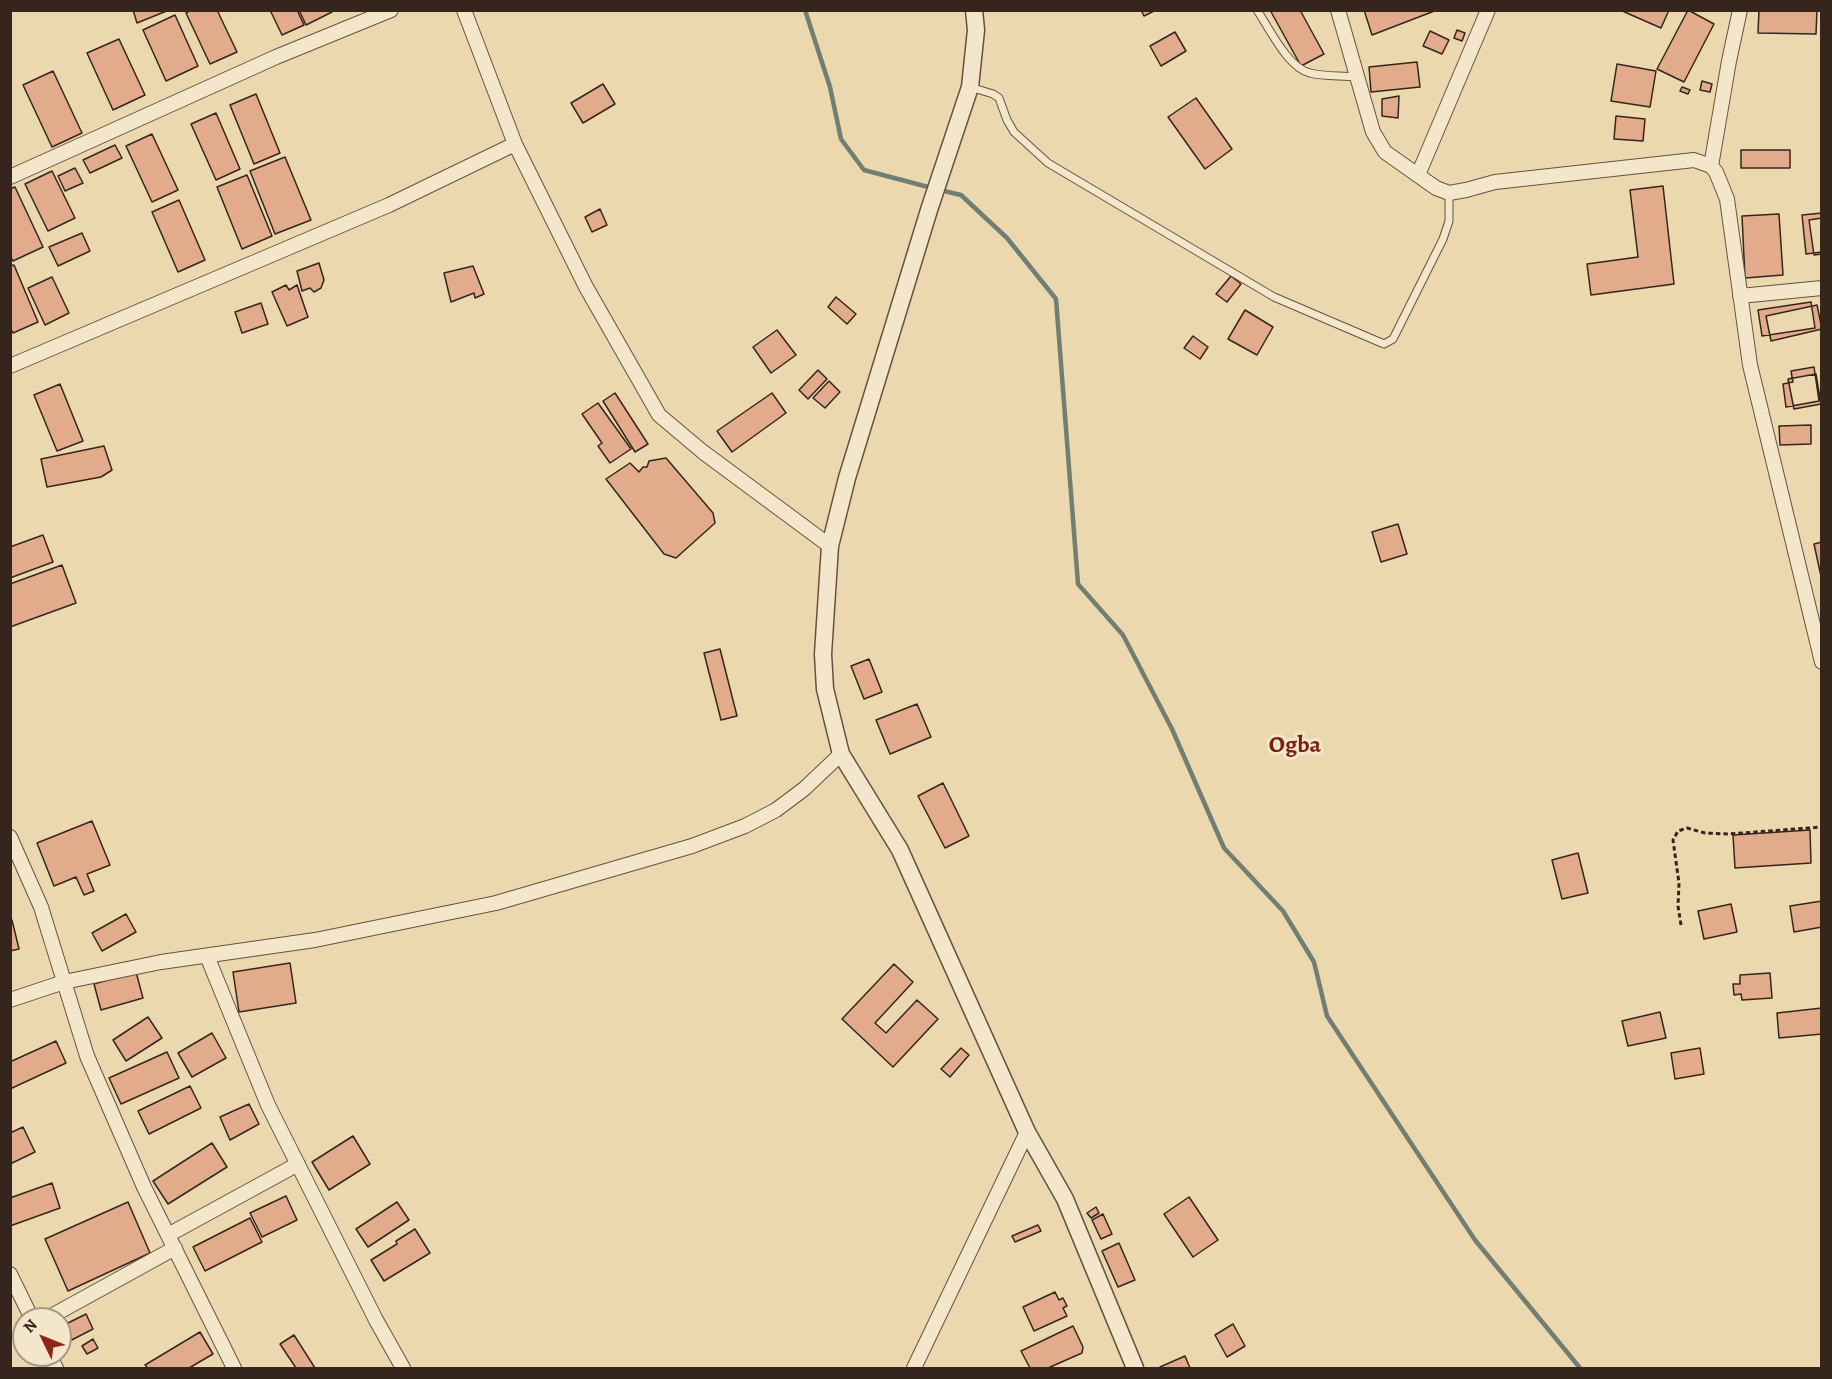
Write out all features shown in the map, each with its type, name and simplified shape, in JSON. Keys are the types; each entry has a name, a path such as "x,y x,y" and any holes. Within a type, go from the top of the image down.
{"street":[{"path":"10,177 276,57 391,10"},
{"path":"464,10 515,144 586,287 659,415 703,452 830,546"},
{"path":"974,10 976,30 970,87 929,210 847,478 830,546 823,654 825,689 841,754 900,850 1027,1132 1065,1199 1135,1368"},
{"path":"1338,10 1373,132 1385,152 1436,188 1449,193 1495,182 1694,160 1711,166 1716,172 1727,199 1750,364 1821,662"},
{"path":"1418,175 1488,10"},
{"path":"1711,166 1740,10"},
{"path":"10,366 389,206 515,144"},
{"path":"1740,296 1821,288"},
{"path":"10,1000 64,982 161,962 315,940 496,903 692,846 776,810 804,789 841,754"},
{"path":"10,837 41,906 87,1056 144,1187 234,1368"},
{"path":"207,956 268,1106 376,1320 403,1368"},
{"path":"919,1365 1027,1132"},
{"path":"168,1235 298,1164"},
{"path":"68,1307 175,1248"},
{"path":"10,1274 26,1307"}],"lane":[{"path":"1257,10 1286,54 1302,70 1310,73 1357,76"},
{"path":"970,87 999,98 1014,132 1048,163 1274,297 1384,344 1393,339 1443,238 1449,221 1449,193"}],"path":[{"path":"1681,925 1678,906 1679,883 1673,840 1678,831 1687,828 1705,833 1729,834 1821,827"}],"building":[{"path":"133,10 169,10 137,23"},
{"path":"191,10 217,10 237,52 210,64 186,13"},
{"path":"270,10 297,10 304,25 282,35"},
{"path":"299,10 331,10 332,12 306,25"},
{"path":"1141,10 1156,10 1144,16"},
{"path":"1270,10 1300,10 1324,54 1301,66"},
{"path":"1364,10 1437,10 1372,35"},
{"path":"1620,10 1669,10 1661,28"},
{"path":"1688,10 1714,24 1684,82 1657,69"},
{"path":"1759,10 1817,10 1816,34 1758,33"},
{"path":"175,15 198,66 166,81 143,30"},
{"path":"1457,30 1465,33 1462,41 1454,38"},
{"path":"1430,31 1449,40 1442,54 1423,46"},
{"path":"1175,32 1186,51 1161,66 1150,46"},
{"path":"119,39 145,95 113,110 87,53"},
{"path":"1417,62 1420,87 1371,92 1369,67"},
{"path":"1617,64 1656,71 1650,107 1611,101"},
{"path":"53,71 82,133 52,147 23,85"},
{"path":"1702,81 1712,84 1710,92 1700,90"},
{"path":"603,84 615,104 583,123 571,103"},
{"path":"1682,87 1690,90 1688,94 1680,91"},
{"path":"256,94 280,153 254,164 230,105"},
{"path":"1399,96 1398,118 1382,116 1382,99"},
{"path":"1196,98 1232,149 1205,169 1168,117"},
{"path":"216,113 240,169 216,180 191,124"},
{"path":"1616,116 1645,119 1643,141 1614,139"},
{"path":"152,134 178,190 152,202 126,146"},
{"path":"115,145 122,158 90,173 83,160"},
{"path":"1741,150 1790,150 1790,168 1741,168"},
{"path":"285,157 311,220 275,234 250,171"},
{"path":"75,168 83,183 65,191 58,176"},
{"path":"52,171 75,218 48,231 25,184"},
{"path":"247,175 272,236 242,249 217,187"},
{"path":"1663,186 1674,284 1591,295 1587,264 1638,257 1630,190"},
{"path":"15,187 43,247 13,261 10,255 10,189"},
{"path":"179,200 205,260 178,272 152,212"},
{"path":"600,209 607,225 592,232 585,217"},
{"path":"1822,213 1822,252 1806,254 1802,215"},
{"path":"1779,214 1783,275 1745,278 1742,216"},
{"path":"1822,218 1822,254 1814,255 1809,220"},
{"path":"82,233 90,251 58,266 49,247"},
{"path":"319,263 324,280 321,288 314,292 310,288 302,291 297,271"},
{"path":"14,265 38,322 13,333 10,327 10,266"},
{"path":"473,266 484,294 475,298 474,293 451,302 444,273"},
{"path":"1231,276 1241,284 1227,302 1216,294"},
{"path":"52,277 69,313 45,325 28,288"},
{"path":"286,285 289,290 297,285 308,317 287,326 272,292"},
{"path":"836,297 856,314 847,324 828,307"},
{"path":"1811,302 1815,328 1762,336 1758,310"},
{"path":"261,303 268,324 242,333 235,312"},
{"path":"1817,305 1822,329 1771,341 1766,316"},
{"path":"1245,310 1273,327 1257,355 1228,339"},
{"path":"777,330 796,355 771,373 753,347"},
{"path":"1193,336 1208,347 1200,359 1184,348"},
{"path":"1814,367 1819,401 1786,407 1783,384 1793,382 1791,371"},
{"path":"818,370 827,379 808,399 799,390"},
{"path":"1816,374 1821,404 1794,409 1788,379"},
{"path":"829,381 840,392 825,408 813,398"},
{"path":"60,384 83,441 57,451 34,395"},
{"path":"615,393 648,444 635,452 603,401"},
{"path":"772,393 786,413 732,452 717,431"},
{"path":"598,403 631,449 610,463 598,446 602,443 582,414"},
{"path":"1811,425 1811,444 1780,445 1779,426"},
{"path":"104,446 112,470 101,477 47,487 41,459"},
{"path":"666,458 713,513 715,523 676,558 664,554 606,479 630,463 639,472 643,467 647,467 649,461"},
{"path":"1398,524 1407,554 1381,562 1372,532"},
{"path":"43,535 53,562 10,578 10,547"},
{"path":"1822,542 1822,581 1814,544"},
{"path":"62,565 76,603 10,627 10,584"},
{"path":"720,649 737,716 721,720 704,653"},
{"path":"869,659 882,692 864,699 851,666"},
{"path":"917,704 931,737 890,754 876,720"},
{"path":"943,783 969,836 945,848 918,796"},
{"path":"92,821 110,865 87,874 94,891 84,895 76,877 54,886 37,843"},
{"path":"1810,830 1811,863 1735,868 1733,835"},
{"path":"1578,853 1588,893 1562,899 1552,860"},
{"path":"1822,901 1822,927 1794,932 1790,906"},
{"path":"1731,904 1737,932 1704,939 1698,911"},
{"path":"126,914 136,932 102,951 92,933"},
{"path":"10,920 12,920 19,949 10,951"},
{"path":"290,963 296,1003 239,1012 233,972"},
{"path":"894,964 913,982 875,1023 886,1033 917,1000 938,1019 893,1067 842,1019"},
{"path":"136,972 143,998 101,1010 94,984"},
{"path":"1770,973 1772,998 1742,1000 1741,994 1734,995 1733,984 1740,984 1740,975"},
{"path":"1822,1008 1822,1034 1779,1038 1777,1013"},
{"path":"1660,1012 1666,1038 1628,1046 1622,1021"},
{"path":"148,1017 162,1038 126,1061 113,1040"},
{"path":"212,1033 226,1058 192,1077 178,1053"},
{"path":"56,1041 66,1063 10,1089 10,1060"},
{"path":"961,1048 969,1055 950,1077 941,1069"},
{"path":"1700,1048 1704,1074 1675,1079 1671,1053"},
{"path":"167,1052 179,1078 121,1104 109,1078"},
{"path":"190,1086 201,1108 149,1134 138,1111"},
{"path":"249,1104 259,1124 230,1140 220,1117"},
{"path":"23,1127 35,1152 10,1164 10,1133"},
{"path":"353,1136 370,1164 329,1190 312,1162"},
{"path":"212,1143 227,1167 168,1204 153,1181"},
{"path":"52,1183 60,1208 10,1226 10,1198"},
{"path":"286,1196 297,1220 262,1237 250,1213"},
{"path":"1189,1197 1218,1240 1193,1257 1164,1214"},
{"path":"128,1202 150,1253 68,1291 45,1239"},
{"path":"397,1202 409,1220 368,1247 356,1229"},
{"path":"1096,1207 1099,1213 1091,1218 1087,1213"},
{"path":"1103,1214 1112,1234 1101,1239 1092,1220"},
{"path":"250,1218 262,1242 205,1271 193,1247"},
{"path":"1038,1225 1041,1231 1015,1242 1012,1236"},
{"path":"415,1229 430,1253 384,1281 371,1260 397,1244 396,1241"},
{"path":"1119,1243 1135,1280 1118,1287 1102,1251"},
{"path":"1055,1292 1059,1300 1063,1298 1067,1306 1063,1308 1067,1316 1034,1331 1023,1307"},
{"path":"86,1314 93,1329 72,1340 72,1321"},
{"path":"1233,1324 1245,1346 1227,1357 1215,1335"},
{"path":"1073,1326 1083,1347 1082,1353 1048,1368 1030,1368 1021,1351"},
{"path":"200,1332 213,1354 189,1368 148,1368 145,1365"},
{"path":"294,1335 315,1368 296,1368 280,1344"},
{"path":"93,1339 98,1348 87,1354 82,1346"},
{"path":"1185,1356 1190,1368 1160,1367"}],"waterway":[{"path":"805,10 830,87 841,139 864,170 932,188"},
{"path":"940,190 961,195 1007,238 1056,299 1078,584 1123,635 1172,729 1224,848 1283,911 1314,962 1327,1016 1475,1240 1580,1368"}],"district":[{"name":"Ogba","path":"1295,746"}]}
